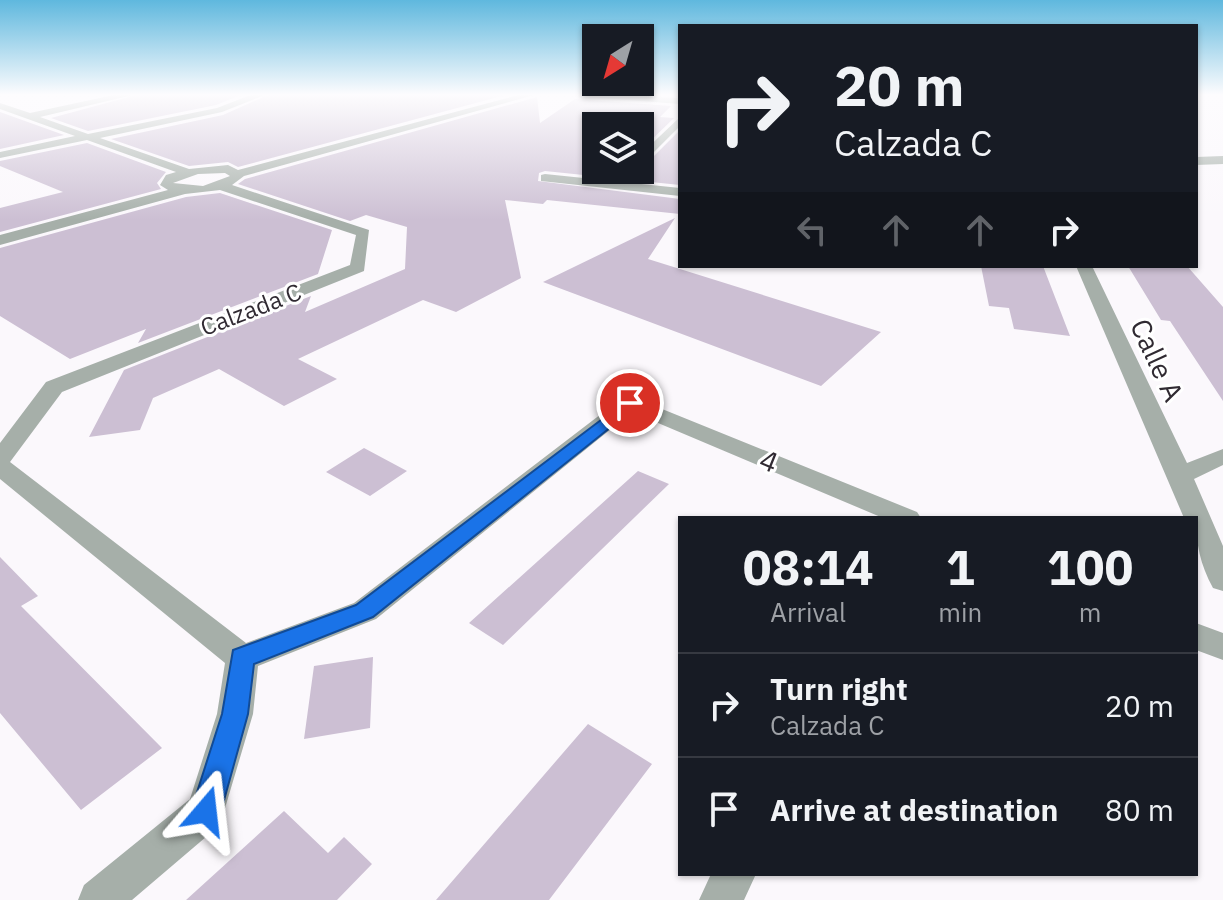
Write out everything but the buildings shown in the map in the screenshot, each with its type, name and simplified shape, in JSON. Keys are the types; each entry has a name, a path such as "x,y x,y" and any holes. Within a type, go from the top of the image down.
{"street":[{"path":"0,155 92,136"},
{"path":"0,240 368,136"},
{"path":"87,137 187,172 229,176 378,136"},
{"path":"1198,161 1223,160"},
{"path":"166,185 170,178 187,172"},
{"name":"Calzada C","path":"0,459 54,387 358,268 364,233 229,176"},
{"path":"545,178 678,192"},
{"path":"0,228 166,185 185,190"},
{"name":"Calle A","path":"1085,268 1197,516"},
{"name":"4","path":"242,658 365,611 630,403 903,516"},
{"path":"1180,476 1223,456"},
{"path":"0,466 242,658 235,714 206,811 99,900"},
{"name":"Calle A","path":"1198,520 1223,580"},
{"path":"1198,637 1223,647"},
{"path":"720,900 734,876"}],"route":[{"path":"206,811 235,714 242,658 365,611 630,403"}]}
